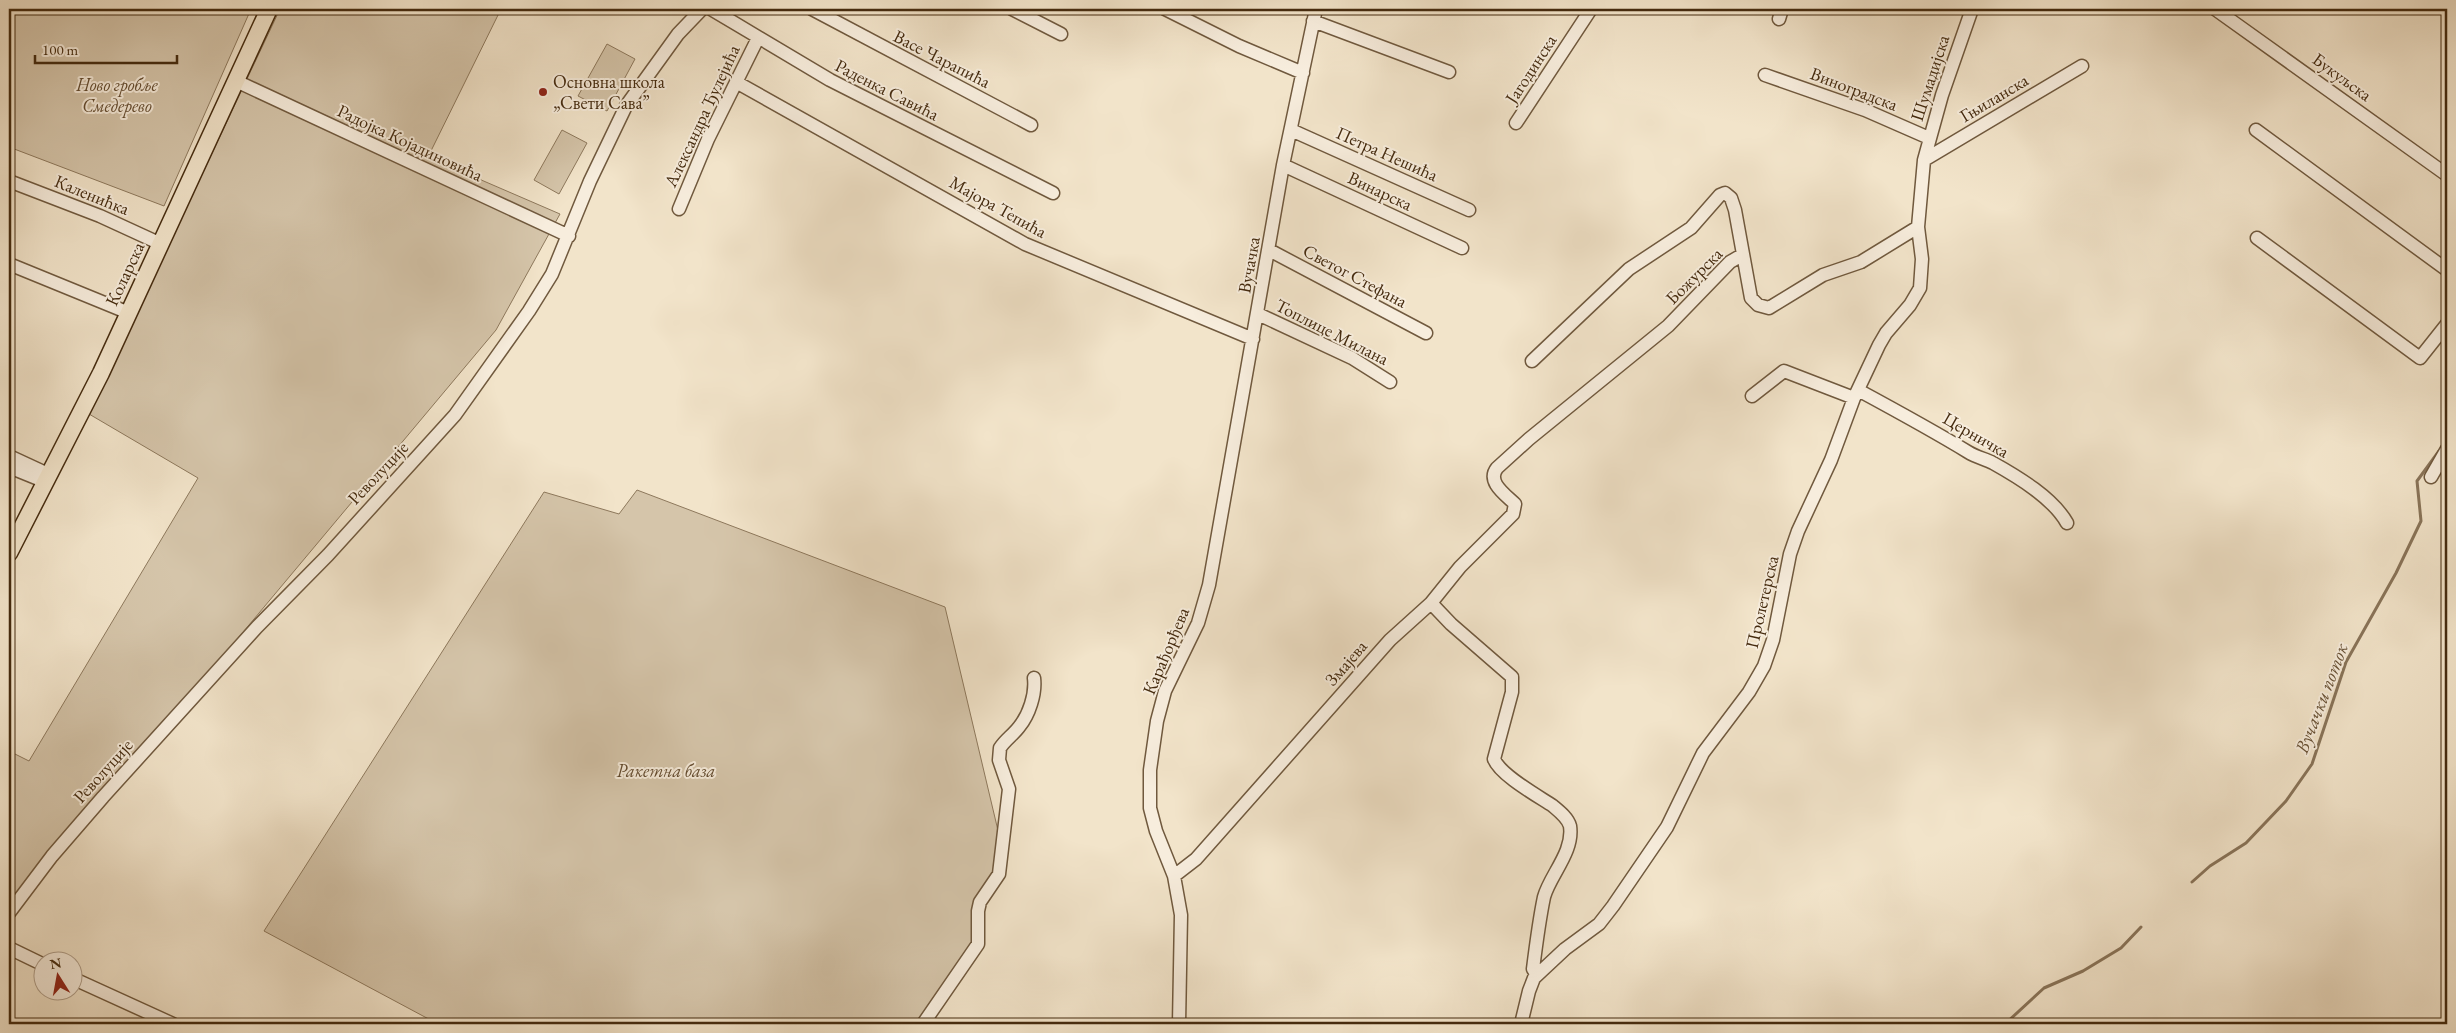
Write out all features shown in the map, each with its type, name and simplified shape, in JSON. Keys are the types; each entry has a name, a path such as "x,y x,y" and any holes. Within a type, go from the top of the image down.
{"main road":[{"name":"Коларска","path":"9,553 48,479 129,313 269,9"}],"street":[{"name":"Раденка Савића","path":"699,9 758,38 830,80 1053,193"},
{"name":"Револуције","path":"9,913 52,856 109,790 256,628 328,555 455,415 529,311 552,274 616,123 652,67 699,9"},
{"name":"Васе Чарапића","path":"812,9 1031,125"},
{"path":"1012,9 1061,34"},
{"path":"1165,9 1239,46 1303,73"},
{"name":"Јагодинска","path":"1516,123 1591,9"},
{"name":"Шумадијска","path":"1924,160 1929,138 1972,9"},
{"name":"Букуљска","path":"2216,9 2447,175"},
{"path":"1315,15 1449,72"},
{"name":"Вучачка","path":"1220,527 1283,165 1315,15"},
{"name":"Александра Ђулејића","path":"680,209 708,140 758,38"},
{"name":"Гњиланска","path":"1924,160 2082,66"},
{"name":"Виноградска","path":"1764,75 1865,110 1929,138"},
{"name":"Радојка Којадиновића","path":"236,81 569,236"},
{"name":"Мајора Тепића","path":"736,82 1025,244 1254,340"},
{"name":"Петра Нешића","path":"1291,130 1469,210"},
{"path":"2256,130 2447,270"},
{"name":"Пролетерска","path":"1521,1024 1528,991 1537,975 1565,948 1599,924 1613,906 1667,827 1703,753 1749,692 1764,666 1773,640 1790,554 1798,531 1830,460 1856,394 1886,333 1910,305 1920,288 1922,259 1918,227 1924,160"},
{"name":"Винарска","path":"1283,165 1462,248"},
{"name":"Каленићка","path":"9,181 100,216 161,244"},
{"name":"Божурска","path":"1493,473 1529,439 1668,326 1730,262 1742,255 1735,210 1730,198 1725,193 1720,195 1691,228 1629,269 1532,361"},
{"path":"1742,255 1751,298 1758,305 1769,308 1822,276 1861,262 1918,227"},
{"path":"2257,238 2420,358 2447,324"},
{"name":"Светог Стефана","path":"1269,250 1426,333"},
{"path":"9,264 129,313"},
{"name":"Топлице Милана","path":"1258,314 1352,358 1390,382"},
{"name":"Церничка","path":"1752,396 1784,371 1856,394 1931,428 1969,452 1993,463 2046,498 2062,513 2067,523"},
{"path":"2431,477 2447,450"},
{"path":"9,456 48,479"},
{"path":"9,467 48,479"},
{"name":"Змајева","path":"1174,876 1200,855 1390,640 1431,603 1450,578 1516,509 1515,504 1495,483 1493,473"},
{"name":"Карађорђева","path":"1179,1024 1182,929 1174,876 1156,831 1150,808 1152,754 1157,721 1165,691 1205,604 1220,527"},
{"path":"1431,603 1451,624 1512,677 1512,692 1494,759 1504,772 1558,810 1570,826 1569,838 1564,853 1545,895 1533,969 1537,975"},
{"path":"923,1024 978,944 978,911 980,902 996,881 1002,859 1009,789 999,760 1000,748 1025,718 1034,690 1034,678"},
{"path":"9,948 32,959"},
{"path":"82,983 173,1024"}],"green space":[{"name":"Ново гробље Смедерево","path":"9,9 251,9 164,206 9,147"},
{"path":"280,9 501,9 428,157 560,214 496,330 218,662 9,906 9,751 29,761 198,478 89,414"},
{"path":"607,44 635,59 607,111 578,96"},
{"path":"562,130 587,143 559,194 534,180"},
{"name":"Ракетна база","path":"637,490 945,607 1000,839 994,876 974,941 915,1024 438,1024 264,931 544,492 619,514"}],"waterway":[{"name":"Вучачки поток","path":"2443,445 2447,439"},
{"name":"Вучачки поток","path":"2192,882 2210,866 2246,843 2286,801 2312,764 2346,662 2396,573 2421,521 2417,481 2439,451"},
{"name":"Вучачки поток","path":"2005,1024 2044,988 2083,971 2121,948 2141,927"}],"place":[{"name":"Основна школа „Свети Сава”","path":"543,92"}]}
